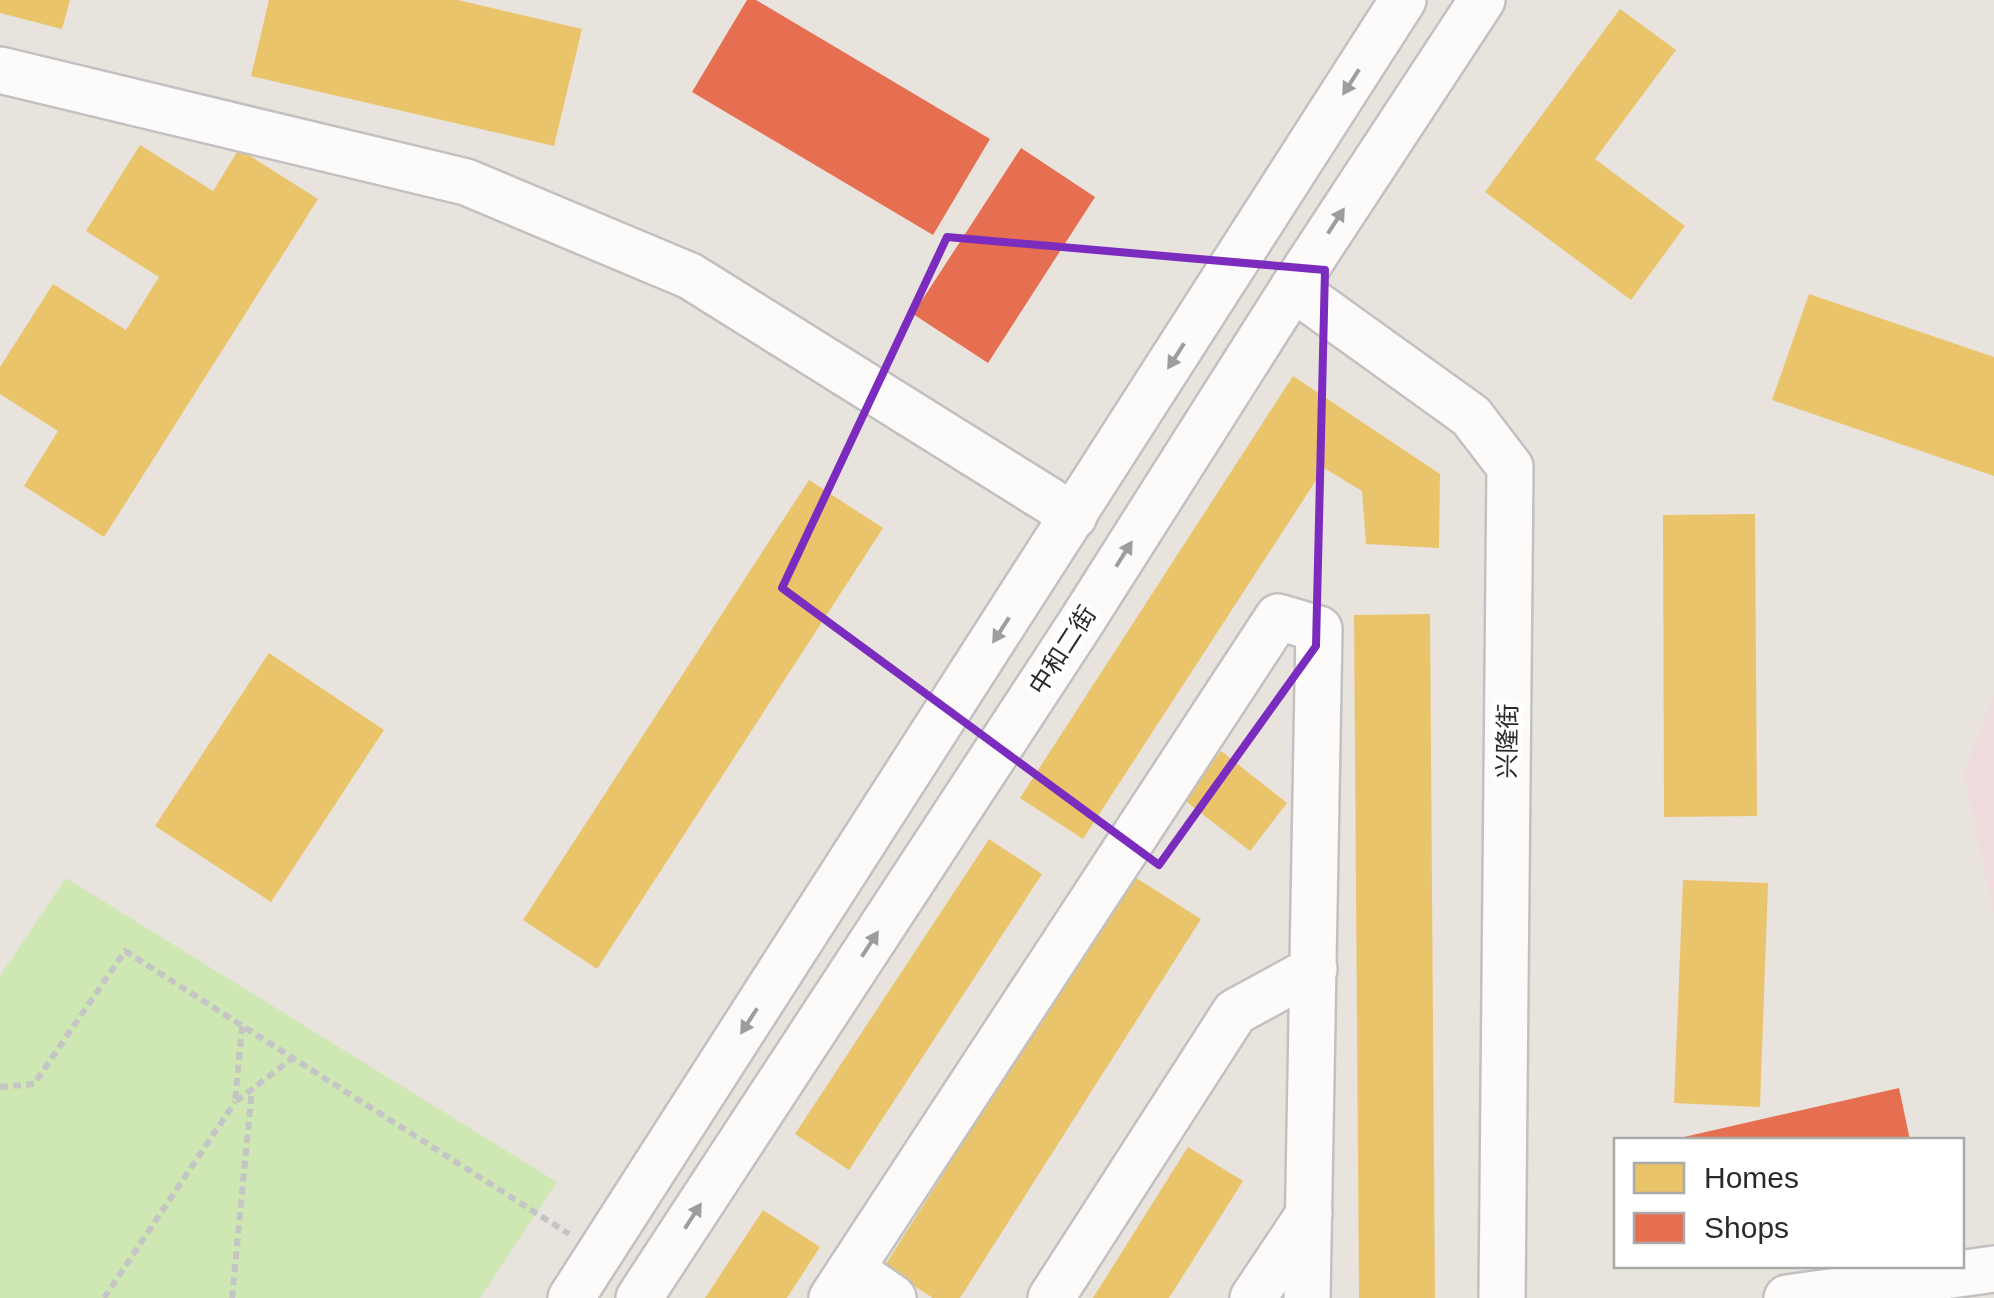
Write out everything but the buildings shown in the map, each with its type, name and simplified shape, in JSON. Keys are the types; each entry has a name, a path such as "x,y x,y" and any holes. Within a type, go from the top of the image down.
{"street":[{"path":"571,1298 1404,0"},
{"name":"中和二街","path":"640,1298 1482,0"},
{"path":"0,70 466,182 690,276 1074,516"},
{"name":"兴隆街","path":"1293,288 1471,416 1510,467 1502,1298"},
{"path":"893,1298 841,1284 1278,617 1319,628 1307,1298"},
{"path":"1051,1298 1235,1012 1314,969"},
{"path":"1253,1298 1309,1214"},
{"path":"1786,1298 1994,1270"}],"path":[{"path":"0,1087 34,1084 125,951 600,1254"},
{"path":"235,1102 242,1026"},
{"path":"104,1298 235,1102 293,1058"},
{"path":"232,1298 252,1088"}],"highlighted area":[{"path":"947,237 1325,270 1316,646 1159,865 782,588"}],"shaded area":[{"path":"1994,694 1994,914 1964,773"}],"green space":[{"path":"66,878 557,1182 480,1298 0,1298 0,976"}]}
